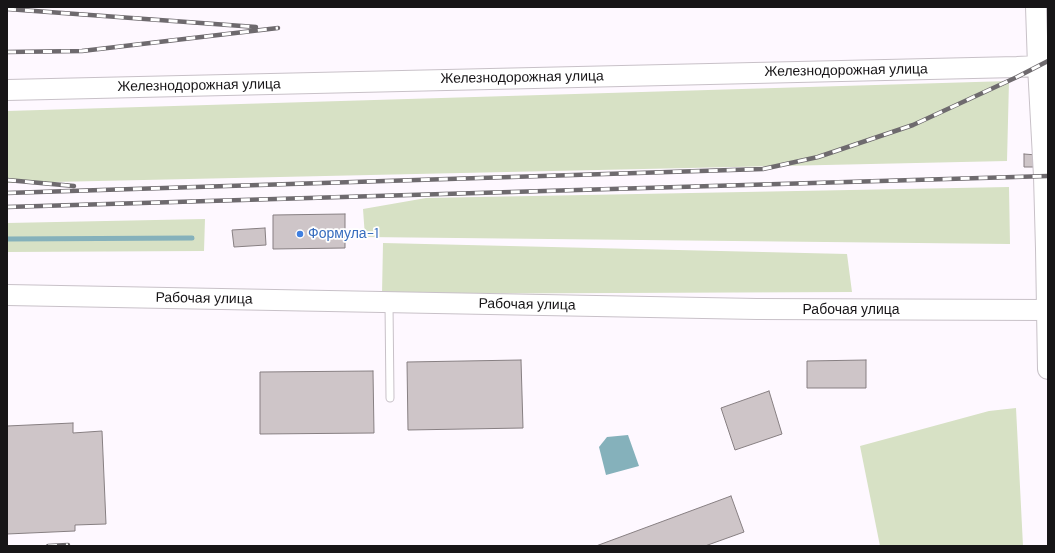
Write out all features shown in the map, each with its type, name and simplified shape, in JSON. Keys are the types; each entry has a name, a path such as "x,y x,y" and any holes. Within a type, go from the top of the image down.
{"street":[{"path":"1036,7 1044,176 1048,310 1048,369"},
{"name":"Железнодорожная улица","path":"7,90 1038,66"},
{"name":"Рабочая улица","path":"7,295 765,309 1048,310"}],"lane":[{"path":"389,302 390,398"}],"green space":[{"path":"1009,81 1007,161 7,183 7,111"},
{"path":"1009,187 1010,244 365,237 363,209 426,198"},
{"path":"205,219 204,251 7,252 7,223"},
{"path":"383,243 847,254 852,292 382,294"},
{"path":"1016,408 1023,546 880,546 860,446 989,411"}],"water":[{"path":"628,435 639,466 606,475 599,447 607,437"}],"building":[{"path":"1024,154 1037,155 1037,167 1024,167"},
{"path":"345,214 345,248 273,249 273,215"},
{"path":"265,228 266,245 234,247 232,230"},
{"path":"521,360 523,428 408,430 407,362"},
{"path":"866,360 866,388 807,388 807,361"},
{"path":"373,371 374,433 260,434 260,372"},
{"path":"769,391 782,434 735,450 721,408"},
{"path":"73,423 73,433 102,431 106,524 75,525 75,531 7,534 7,426"},
{"path":"731,496 744,532 705,546 596,546"}],"waterway":[{"path":"7,239 192,238"}],"railway":[{"path":"7,9 256,27"},
{"path":"7,52 82,51 278,28"},
{"path":"7,193 763,169 818,157 913,125 1048,61"},
{"path":"7,207 1048,176"},
{"path":"7,180 74,186"},
{"path":"48,546 68,545"}],"place":[{"name":"Формула-1","path":"300,234"}]}
